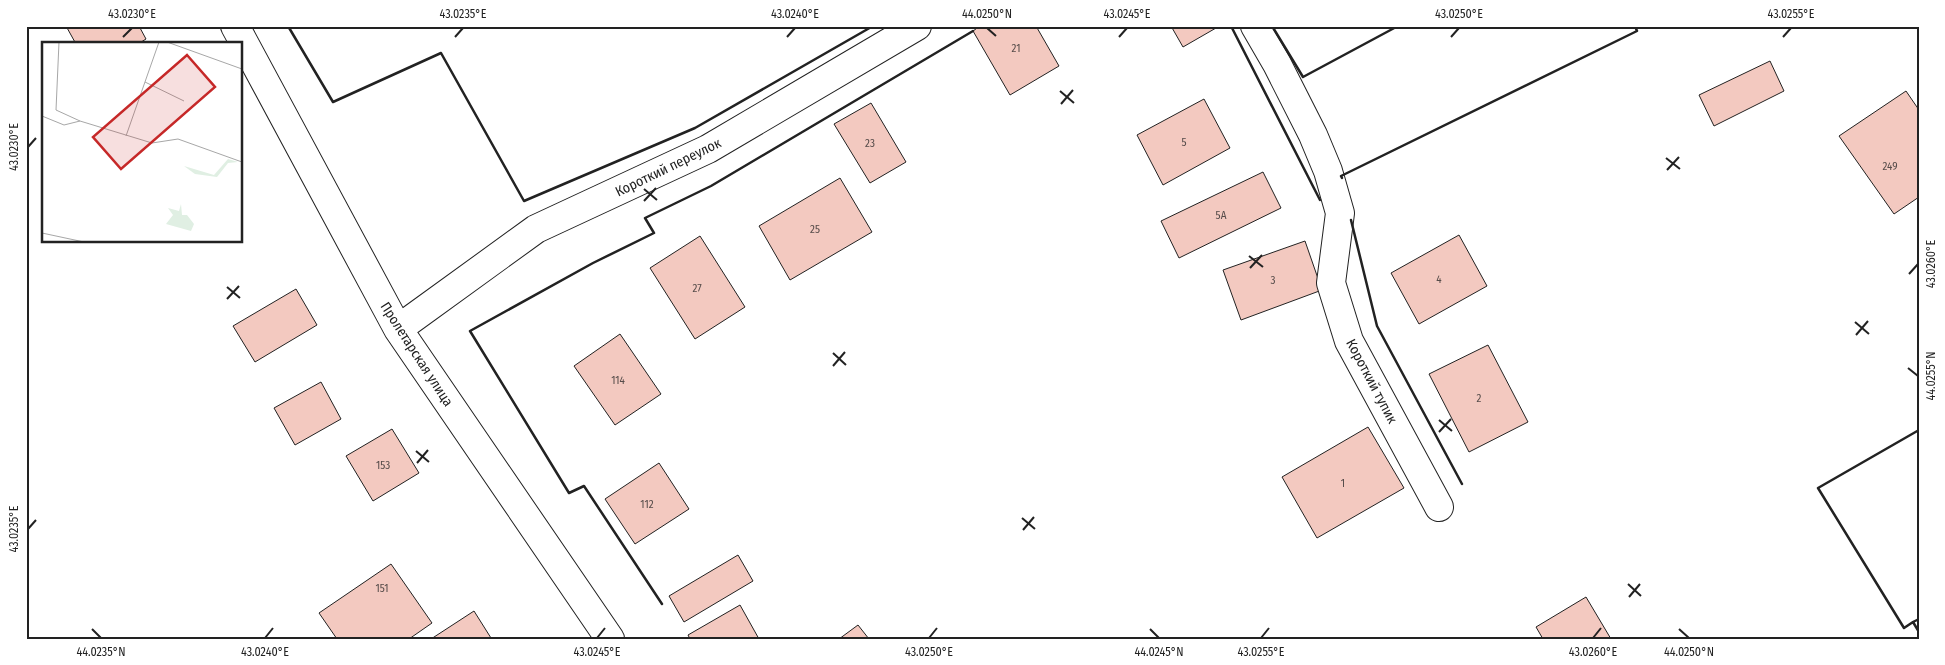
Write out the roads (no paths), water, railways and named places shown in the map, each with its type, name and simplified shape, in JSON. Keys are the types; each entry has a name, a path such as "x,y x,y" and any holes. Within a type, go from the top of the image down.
{"street":[{"name":"Пролетарская улица","path":"236,26 398,329 610,639"},
{"name":"Короткий переулок","path":"398,329 536,230 708,149 917,26"},
{"name":"Короткий тупик","path":"1256,26 1313,135 1328,171 1340,213 1331,283 1349,340 1439,507"}]}
